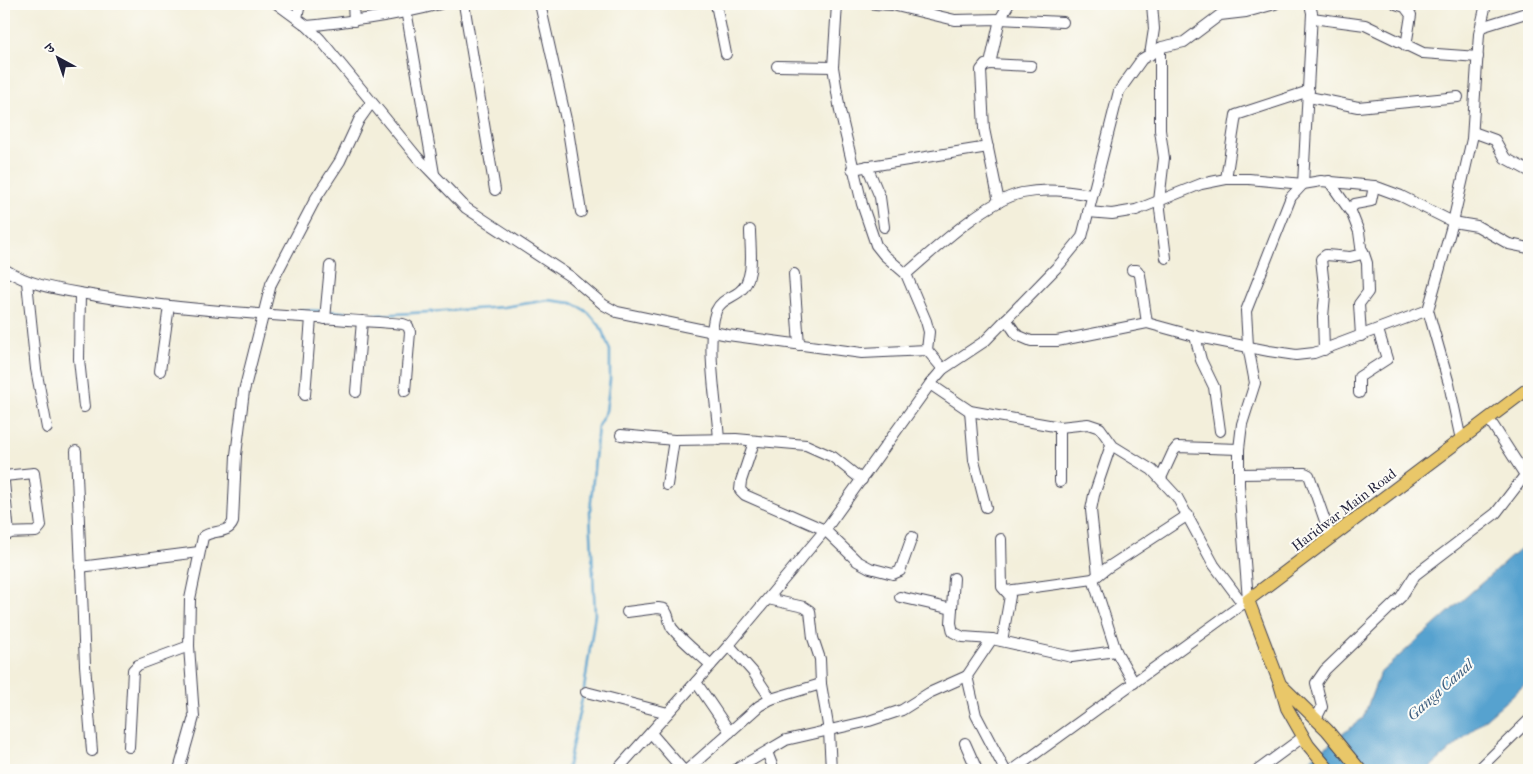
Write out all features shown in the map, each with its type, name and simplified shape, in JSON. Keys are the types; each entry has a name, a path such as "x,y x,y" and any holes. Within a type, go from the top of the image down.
{"main road":[{"name":"Haridwar Main Road","path":"1245,602 1529,388"},
{"path":"1245,602 1280,684 1287,708 1306,741 1329,770"},
{"path":"1280,684 1327,730 1360,770"}],"street":[{"path":"276,4 307,26 371,103 434,174 475,215 572,277 604,306 624,314 713,332 799,345 862,353 927,350"},
{"path":"297,18 300,4"},
{"path":"353,4 354,21"},
{"path":"307,26 354,21 406,8 440,4"},
{"path":"464,4 495,190"},
{"path":"540,4 567,124 581,212"},
{"path":"716,4 726,54"},
{"path":"837,4 833,66 852,169 876,245 884,255 906,274 927,326 927,350 943,370"},
{"path":"875,4 892,5 955,20 1000,19 1063,22"},
{"path":"990,64 1000,19 1009,4"},
{"path":"1150,54 1154,29 1152,4"},
{"path":"617,770 730,645 825,530 930,384 943,370 984,341 1060,264 1082,237 1091,195 1119,91 1142,59 1160,48 1184,42 1220,15 1246,12 1274,4"},
{"path":"1245,602 1239,449 1242,424 1255,383 1248,346 1246,311 1291,197 1304,184 1312,18 1310,4"},
{"path":"1396,4 1405,7 1411,15 1406,46"},
{"path":"1461,440 1449,384 1428,310 1454,222 1473,132 1481,27 1486,4"},
{"path":"406,8 434,174"},
{"path":"1481,27 1529,12"},
{"path":"1312,18 1365,25 1406,46 1428,54 1478,57"},
{"path":"1160,48 1160,130 1164,158 1159,201 1166,258"},
{"path":"999,202 984,129 981,70 985,65 990,64 1032,66"},
{"path":"777,66 833,66"},
{"path":"1226,180 1236,115 1309,94 1358,107 1458,97"},
{"path":"179,770 194,717 190,646 190,599 199,552 205,535 226,530 233,522 239,422 262,315 271,284 286,254 316,198 340,161 359,120 371,103"},
{"path":"1473,132 1495,140 1505,158 1529,171"},
{"path":"852,169 988,147"},
{"path":"867,166 880,197 884,227"},
{"path":"1088,212 1112,214 1136,210 1201,184 1226,180 1249,179 1304,184 1329,182 1374,186 1402,196 1454,222 1477,226 1509,244 1529,248"},
{"path":"1329,182 1350,211 1359,232 1368,274 1368,292 1359,304 1361,336"},
{"path":"1350,211 1352,206 1370,201 1374,186"},
{"path":"906,274 958,230 999,202 1021,193 1057,190 1091,195"},
{"path":"719,440 712,357 715,314 721,303 738,292 749,279 750,230"},
{"path":"1324,350 1323,316 1325,295 1321,258 1326,255 1356,257 1363,251"},
{"path":"326,314 330,266"},
{"path":"4,269 27,282 80,293 169,306 311,318 326,314 362,321 403,324 409,328 405,391"},
{"path":"1132,270 1137,270 1140,276 1147,323"},
{"path":"794,274 799,345"},
{"path":"27,282 36,369 47,428"},
{"path":"80,293 79,359 84,407"},
{"path":"160,371 169,306"},
{"path":"1006,319 1017,335 1036,342 1057,341 1147,323 1195,336 1296,355 1324,350 1428,310"},
{"path":"305,395 311,318"},
{"path":"356,392 362,321"},
{"path":"1360,393 1359,377 1387,359 1378,330"},
{"path":"1195,336 1201,360 1214,387 1220,431"},
{"path":"930,384 970,411 1060,428 1093,425 1105,432 1111,445 1141,461 1161,478 1188,515 1214,565 1245,602"},
{"path":"970,411 974,460 986,507"},
{"path":"1316,719 1322,708 1316,684 1324,670 1389,609 1415,575 1496,514 1527,472 1489,419"},
{"path":"1060,428 1060,482"},
{"path":"620,435 674,440 736,439 754,442 792,443 816,448 833,456 862,480"},
{"path":"667,486 674,440"},
{"path":"754,442 741,481 742,492 825,530 857,561 870,568 893,574 900,571 912,537"},
{"path":"1111,445 1094,495 1091,510 1095,577 1116,651 1134,683"},
{"path":"1161,478 1173,452 1178,447 1239,449"},
{"path":"76,451 80,567 92,751"},
{"path":"1239,474 1305,472 1309,475 1331,538"},
{"path":"4,476 34,473 41,526 36,532 7,533 4,482"},
{"path":"1006,591 1095,577 1188,515"},
{"path":"736,770 793,737 829,730 902,710 929,693 967,676 997,640 1010,603 1010,596 1002,587 1001,539"},
{"path":"80,567 199,552"},
{"path":"954,578 952,629 956,635 964,638 997,640 1072,657 1116,651"},
{"path":"900,596 952,609"},
{"path":"768,599 804,607 810,612 813,638 820,659 820,684 829,730 831,770"},
{"path":"1013,770 1245,602"},
{"path":"627,612 664,609 670,624 678,635 711,665"},
{"path":"730,645 753,672 771,699"},
{"path":"130,747 133,670 138,665 190,646"},
{"path":"967,676 976,715 1006,770"},
{"path":"696,682 730,732"},
{"path":"687,770 758,706 771,699 820,684"},
{"path":"586,692 668,713"},
{"path":"1478,770 1529,720"},
{"path":"651,733 683,770"},
{"path":"1258,770 1306,741"},
{"path":"965,743 977,770"},
{"path":"767,752 774,770"}],"water":[{"name":"Ganga Canal","path":"1529,541 1529,681 1427,770 1296,770 1363,718 1380,673"}],"waterway":[{"path":"329,311 378,315 504,307 548,300 572,303 588,312 600,326 610,350 610,380 606,411 598,426 590,512 595,614 584,689"},
{"path":"302,310 323,311"},
{"path":"567,770 583,694"}]}
